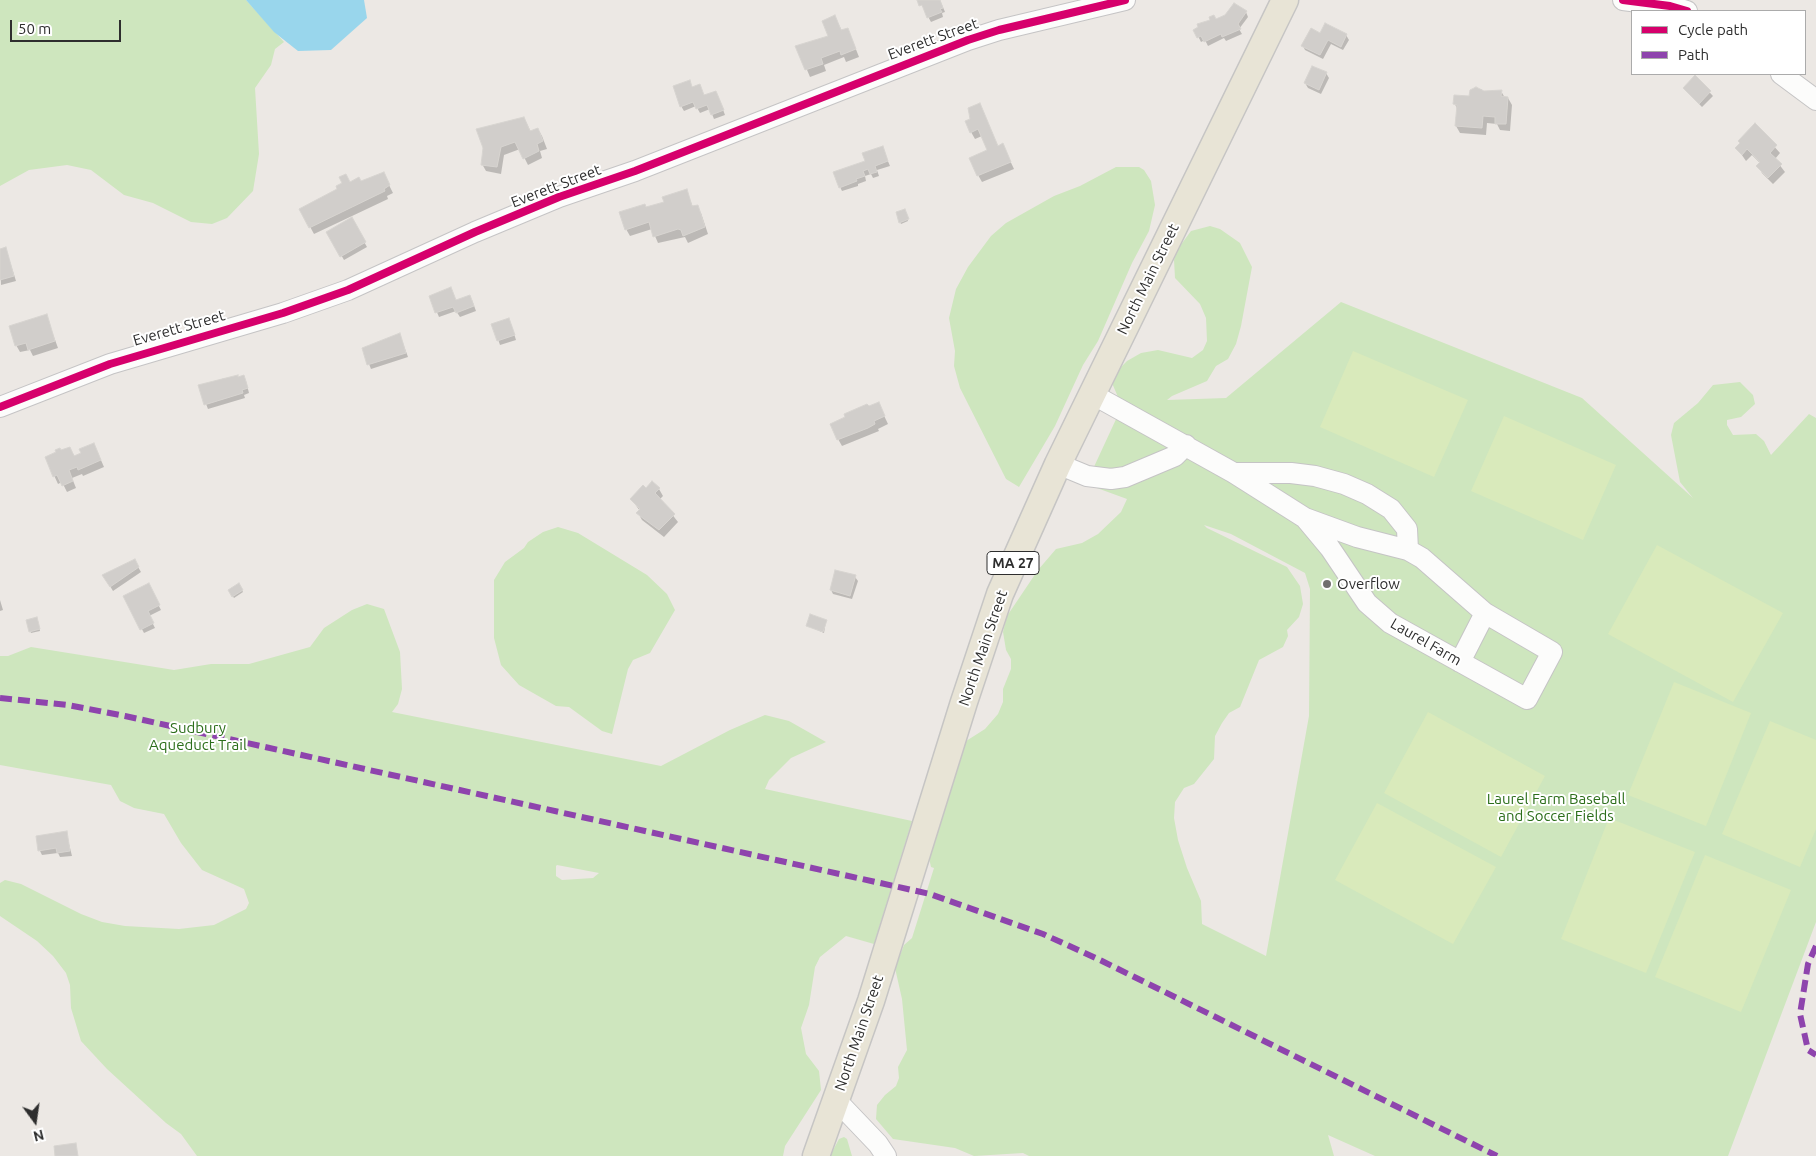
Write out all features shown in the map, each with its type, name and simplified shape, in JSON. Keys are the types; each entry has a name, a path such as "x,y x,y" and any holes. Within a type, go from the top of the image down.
{"main road":[{"name":"North Main Street","path":"816,1156 871,1001 967,693 1000,594 1058,464 1285,0"}],"street":[{"name":"Everett Street","path":"0,407 110,364 283,313 348,290 475,232 559,197 635,171 968,40 1124,0"},
{"path":"1623,0 1670,6 1684,10"},
{"path":"1782,75 1816,100"},
{"name":"Laurel Farm","path":"1092,394 1186,445 1305,518 1357,537 1408,550 1436,567 1485,614 1552,652 1527,699 1408,634 1379,614 1367,602 1330,548 1305,518"},
{"path":"1058,464 1087,476 1125,477 1175,456 1186,445"},
{"path":"1234,473 1291,473 1315,476 1344,484 1367,494 1391,509 1407,529 1408,550"},
{"path":"1460,662 1485,614"},
{"path":"836,1100 878,1144 886,1156"}],"green space":[{"path":"0,0 246,0 284,42 275,49 271,65 255,88 259,154 253,191 227,218 212,224 191,222 153,203 124,195 91,170 67,165 29,170 0,186"},
{"path":"1116,167 1139,167 1144,170 1151,181 1155,205 1149,231 1132,263 1098,341 1083,365 1055,426 1019,487 1006,479 960,388 954,366 955,351 949,318 956,289 968,267 991,236 1006,223 1054,196 1080,186"},
{"name":"Laurel Farm Baseball and Soccer Fields","path":"1210,226 1220,229 1240,243 1252,267 1241,326 1236,344 1228,359 1216,366 1207,381 1167,400 1226,398 1341,302 1582,398 1693,498 1680,482 1671,435 1674,423 1698,403 1713,385 1740,382 1753,395 1755,404 1741,417 1727,420 1727,425 1733,435 1756,434 1764,441 1771,455 1809,414 1816,418 1816,922 1728,1156 1375,1156 1328,1135 1334,1156 1029,1156 1023,1153 974,1156 955,1148 893,1139 876,1119 877,1105 896,1086 899,1078 898,1067 907,1050 902,999 895,968 904,945 912,938 934,868 931,867 929,858 963,743 985,729 998,714 1003,702 1003,689 1011,669 1011,659 1006,650 1003,632 1007,616 1038,570 1056,549 1082,543 1098,534 1121,512 1127,499 1086,484 1124,402 1118,397 1112,383 1114,374 1127,361 1141,353 1158,350 1192,358 1203,350 1207,341 1206,318 1200,304 1175,278 1174,260 1177,250 1191,231","holes":["1204,525 1231,534 1305,573 1310,589 1309,716 1266,956 1202,924 1201,901 1187,868 1178,840 1174,818 1175,802 1184,788 1194,784 1214,759 1215,736 1229,713 1240,707 1259,660 1283,647 1288,636 1287,630 1299,617 1303,604 1300,586 1287,567"]},
{"path":"1353,351 1468,400 1434,477 1320,427"},
{"path":"1504,416 1616,465 1583,540 1471,491"},
{"path":"558,527 578,533 647,575 667,594 675,610 650,653 633,660 628,669 612,734 602,731 569,707 556,706 519,685 501,665 494,638 494,580 505,562 524,548 528,542 543,532"},
{"path":"1657,545 1783,613 1733,702 1608,634"},
{"name":"Sudbury Aqueduct Trail","path":"367,604 384,609 400,652 402,689 398,704 392,712 661,766 730,730 765,715 789,721 826,742 791,758 769,780 765,789 912,821 874,944 846,936 820,957 815,967 809,1005 801,1028 806,1054 819,1071 821,1090 785,1146 783,1156 197,1156 181,1134 166,1123 107,1069 81,1041 71,1008 70,985 66,973 53,956 37,941 0,916 0,883 5,880 21,884 81,914 102,922 125,926 179,929 214,925 246,909 249,903 244,889 202,870 181,843 164,814 134,808 120,801 111,785 0,765 0,656 8,656 31,647 174,670 211,664 249,664 310,647 324,628 352,610","holes":["557,865 599,873 593,878 562,880 556,876"]},
{"path":"1674,682 1751,713 1706,826 1628,795"},
{"path":"1428,712 1545,776 1501,857 1384,793"},
{"path":"1770,721 1816,740 1816,829 1800,867 1722,834"},
{"path":"1377,803 1496,867 1453,944 1335,880"},
{"path":"1609,818 1695,852 1646,973 1561,939"},
{"path":"1705,855 1791,890 1741,1012 1655,977"},
{"path":"844,1137 847,1139 852,1156 830,1156 839,1139"}],"water":[{"path":"246,0 364,0 367,18 331,50 298,51 274,32"}],"building":[{"path":"917,0 940,0 943,8 940,9 942,12 927,18 922,5 919,6"},
{"path":"1234,3 1247,11 1238,24 1241,29 1222,37 1221,34 1204,42 1201,36 1197,38 1193,30 1198,27 1197,24 1210,20 1209,17 1214,15 1216,19 1225,15"},
{"path":"835,15 841,30 848,28 856,49 841,55 840,51 821,58 823,64 805,70 795,46 828,36 822,21"},
{"path":"1325,23 1347,34 1341,47 1328,40 1320,55 1301,46 1311,28 1320,33"},
{"path":"1312,66 1327,72 1319,90 1304,83"},
{"path":"1695,75 1711,91 1699,104 1683,88"},
{"path":"690,80 692,87 700,84 704,95 716,91 724,110 711,115 707,105 696,109 693,102 680,107 673,86"},
{"path":"1476,87 1484,91 1502,90 1501,96 1508,97 1506,124 1495,124 1495,117 1483,116 1482,128 1455,126 1457,105 1453,104 1454,95 1469,96 1470,90"},
{"path":"980,103 998,146 1003,143 1011,162 977,176 969,158 987,150 978,129 970,133 965,121 970,119 968,108"},
{"path":"524,117 530,131 538,128 543,141 537,144 539,151 523,159 515,142 501,147 497,167 481,165 483,148 476,129"},
{"path":"1755,123 1777,145 1770,153 1782,164 1768,178 1756,166 1760,162 1747,149 1742,155 1735,148 1740,143 1738,141"},
{"path":"883,146 888,161 875,166 877,172 870,174 868,169 863,171 865,176 839,188 833,172 865,161 862,153"},
{"path":"384,172 390,185 384,189 385,191 309,228 299,209 337,189 336,186 342,183 339,177 346,174 350,182 359,177 361,181"},
{"path":"687,189 692,206 698,205 705,227 683,236 681,230 678,229 653,237 649,222 625,230 619,212 645,204 646,207 664,202 662,197"},
{"path":"905,209 909,219 899,223 896,212"},
{"path":"352,217 366,242 340,257 326,232"},
{"path":"6,247 14,276 0,280 0,249"},
{"path":"451,287 456,300 470,295 474,306 456,313 453,307 435,313 429,296"},
{"path":"47,314 55,341 28,350 26,343 15,346 9,326"},
{"path":"509,318 515,335 497,341 491,324"},
{"path":"400,333 406,353 367,365 362,348"},
{"path":"238,375 238,377 244,375 248,388 242,390 243,393 204,405 198,385"},
{"path":"879,402 885,416 874,421 875,424 868,428 837,440 830,424 845,417 844,414 867,404 869,406"},
{"path":"94,443 101,460 78,470 77,467 69,470 73,481 62,486 57,475 53,477 45,457 60,448 61,450 70,447 74,456 81,453 79,449"},
{"path":"652,481 660,488 655,493 675,514 659,530 636,513 640,509 630,499 643,485 646,488"},
{"path":"135,559 139,567 110,587 102,575"},
{"path":"835,570 856,575 850,596 830,590"},
{"path":"149,583 160,605 148,611 154,623 140,630 123,596"},
{"path":"239,583 243,590 232,597 228,590"},
{"path":"810,614 827,620 823,632 806,626"},
{"path":"37,617 40,629 29,632 26,620"},
{"path":"67,831 70,851 57,853 56,848 38,851 36,836"},
{"path":"76,1143 78,1156 55,1156 54,1146"}],"marked path":[{"path":"0,698 68,705 125,716 930,894 1043,934 1102,961 1497,1156"},
{"path":"1816,946 1808,964 1800,1014 1808,1050 1816,1055"}],"cycle path":[{"path":"0,407 110,364 283,313 348,290 475,232 559,197 635,171 968,40 999,30 1125,0"},
{"path":"1623,0 1670,6 1684,10"}],"place":[{"name":"Overflow","path":"1327,584"}]}
